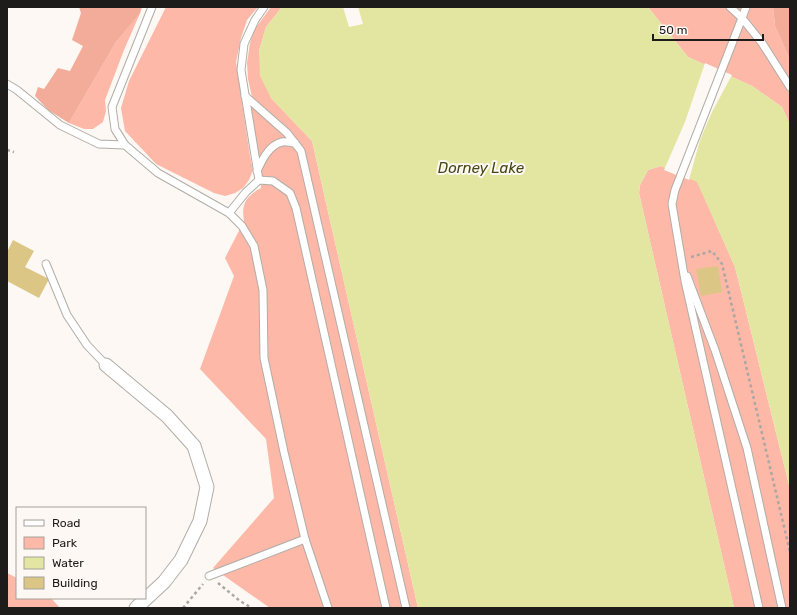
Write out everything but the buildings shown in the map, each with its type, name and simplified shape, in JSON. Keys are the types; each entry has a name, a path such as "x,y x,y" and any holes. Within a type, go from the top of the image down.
{"street":[{"path":"106,365 167,416 194,446 207,487 200,521 181,560 164,582 146,599"},
{"path":"136,608 146,599"}],"lane":[{"path":"152,7 112,107 115,129 125,145 158,173 229,213 242,226 254,246 263,290 264,358 284,452 305,539 328,608"},
{"path":"259,180 241,70 244,44 255,20 264,7"},
{"path":"730,7 742,18 762,43 790,87"},
{"path":"746,7 675,190 672,204 686,288 759,608"},
{"path":"7,84 17,90 60,125 99,144 125,145"},
{"path":"245,96 287,133 301,151 406,608"},
{"path":"257,171 264,157 273,147 282,142 295,143"},
{"path":"229,213 246,192 259,180 273,181 290,193 296,208 386,608"},
{"path":"681,260 715,350 747,448 782,608"},
{"path":"46,264 67,314 87,345 106,365"},
{"path":"209,576 305,539"}],"path":[{"path":"7,150 14,152"},
{"path":"688,250 690,257 712,251 722,264 790,552"},
{"path":"183,608 209,576 240,601 252,608"}],"green space":[{"path":"166,7 258,7 247,20 241,38 236,62 253,170 249,180 243,188 235,193 225,196 214,193 156,164 125,131 121,108 129,81"},
{"path":"271,7 282,7 266,27 259,51 271,98 312,141 418,608 270,608 213,568 274,498 266,439 200,369 234,276 225,258 244,221 243,210 248,197 261,188 247,63 250,43 254,30"},
{"path":"648,7 773,7 775,26 790,60 790,125 782,107 752,86 688,57"},
{"path":"141,11 105,100 106,111 103,122 93,129 84,129 69,123 116,42"},
{"path":"661,166 697,181 735,267 790,489 790,608 734,608 639,193 640,185 648,170"},
{"path":"7,573 16,578 16,599 52,599 60,608 7,608"}],"shaded area":[{"path":"79,7 142,7 140,13 116,42 69,123 48,110 35,96 38,87 44,89 58,68 70,71 83,46 72,40 81,13"},
{"path":"773,7 790,7 790,60 775,26"}],"water":[{"name":"Dorney Lake","path":"282,7 648,7 688,57 752,86 782,107 790,125 790,489 735,267 697,182 661,166 648,170 640,185 639,193 734,608 418,608 312,141 271,98 260,76 259,51 266,27"}],"pier":[{"path":"343,7 358,7 363,24 349,27"},
{"path":"705,63 732,75 712,112 700,140 689,180 664,170 685,122"}]}
